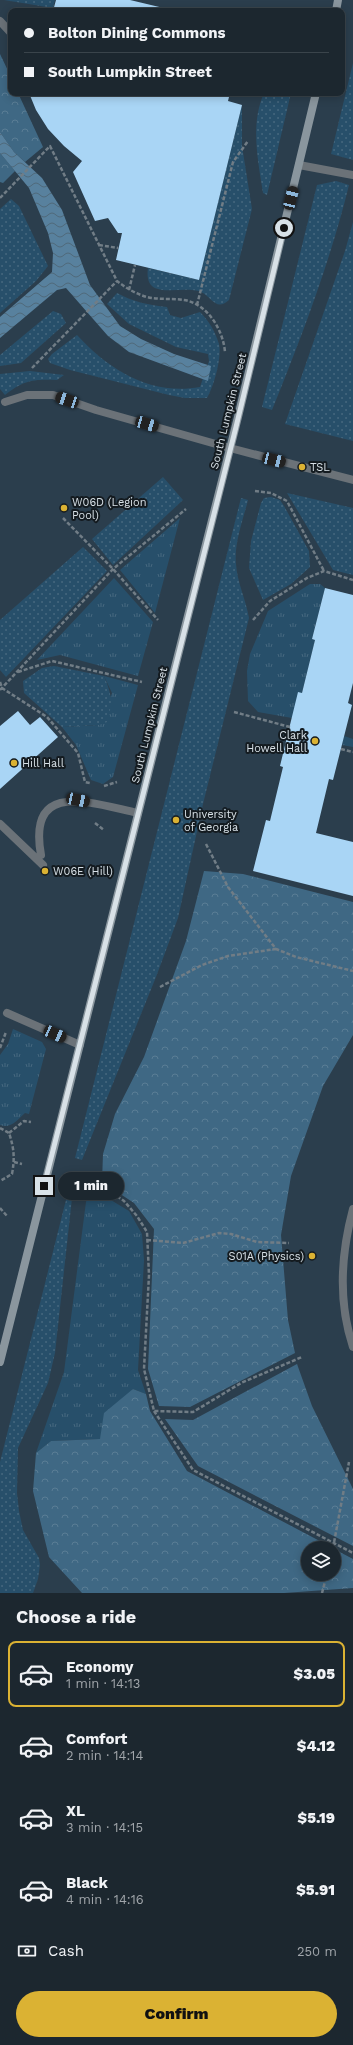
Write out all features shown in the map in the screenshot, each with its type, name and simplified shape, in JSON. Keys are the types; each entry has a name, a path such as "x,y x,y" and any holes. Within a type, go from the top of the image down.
{"main road":[{"name":"South Lumpkin Street","path":"0,1362 230,448 315,96"}],"street":[{"path":"0,21 8,30"},
{"path":"299,165 353,175"},
{"path":"5,402 27,394 53,395 96,410 230,448 353,480"},
{"path":"41,855 38,839 42,817 47,810 61,803 78,800 138,813"},
{"path":"0,824 43,865"},
{"path":"7,1013 80,1045"},
{"path":"353,1209 345,1245 342,1291 347,1329 353,1347"}],"path":[{"path":"197,305 233,162 248,141"},
{"path":"0,198 50,146 117,281 129,290 147,297 186,300 197,305 206,311 218,326 225,352"},
{"path":"99,244 118,248"},
{"path":"129,290 135,265"},
{"path":"32,368 72,329 117,281"},
{"path":"255,491 271,493 287,501 324,571"},
{"path":"1,689 113,569 186,509"},
{"path":"63,518 113,569 158,620"},
{"path":"253,620 270,601 307,578 324,571 353,580"},
{"path":"18,672 52,661 142,682"},
{"path":"0,682 1,689"},
{"path":"1,689 47,717 78,753 85,782 92,784"},
{"path":"234,712 290,727"},
{"path":"341,749 353,752"},
{"path":"99,785 106,787 117,782"},
{"path":"98,824 104,830"},
{"path":"206,844 228,887 276,949 296,958 353,971"},
{"path":"160,987 202,965 228,956 276,949"},
{"path":"0,1048 7,1029"},
{"path":"9,1133 24,1121 31,1122"},
{"path":"0,1128 9,1133 14,1145 12,1174 0,1181"},
{"path":"14,1162 22,1164"},
{"path":"84,1180 108,1190 124,1201 137,1216 147,1232 149,1275 144,1369 154,1411 193,1470 331,1541"},
{"path":"0,1208 7,1216"},
{"path":"147,1240 183,1243 219,1233 231,1234 257,1242 290,1243"},
{"path":"154,1411 193,1412 241,1383 302,1357"},
{"path":"335,1541 349,1462"},
{"path":"341,1546 353,1552"},
{"path":"322,1593 325,1581"}],"shaded area":[{"name":"University of Georgia","path":"0,0 353,0 353,1593 0,1593"}],"green space":[{"path":"4,0 55,0 53,8"},
{"path":"0,54 8,71 8,96 19,96 43,147 25,162 14,152 0,132"},
{"path":"353,63 353,160 331,154"},
{"path":"263,96 290,96 267,195 263,193 256,143 257,117"},
{"path":"242,105 242,146 252,209 229,300 221,305 217,304 201,292 193,290 158,289 152,285 148,279 148,268 199,280"},
{"path":"0,153 15,171 3,183 0,182"},
{"path":"336,181 349,185 324,271 305,327 272,410 262,407 317,185"},
{"path":"11,199 19,206 48,266 36,281 0,313 0,209"},
{"path":"353,222 353,441 285,424 345,251"},
{"path":"117,293 141,303 167,307 170,315 181,318 200,312 203,315 214,331 220,350 217,371 207,398 185,398 169,395 70,370 50,363 48,359 52,354 77,335 89,348 103,359 132,378 165,388 182,389 200,387 209,361 208,354 176,347 129,324 107,304"},
{"path":"53,311 61,314 66,323 21,363 0,366 0,355"},
{"path":"30,371 64,375 57,380 35,380 23,383 5,395 0,389 0,374"},
{"path":"163,477 183,500 113,565 92,539"},
{"path":"287,493 353,508 353,575 333,570"},
{"path":"271,497 280,500 284,506 309,551 310,567 291,584 263,600 249,568 251,541 261,503 264,498"},
{"path":"241,498 248,500 236,548 236,564 238,578 249,618 203,804 178,918 156,977 82,1160 75,1158"},
{"path":"180,518 155,613 120,570"},
{"path":"83,547 107,571 6,677 0,670 0,620"},
{"path":"114,578 153,622 138,676 60,655 37,660"},
{"path":"310,584 320,584 325,588 312,639 315,640 302,693 292,718 258,712 248,701 247,671 250,654 268,611"},
{"path":"54,666 104,676 109,688 111,699 107,722 99,725 62,727 24,693 23,681 42,668"},
{"path":"104,676 138,685 113,777 103,784 91,780 76,745 62,727 99,725 112,693"},
{"path":"344,736 353,739 353,747 342,745"},
{"path":"204,871 243,874 353,902 353,1035 323,1086 291,1176 281,1235 288,1320 295,1353 190,1407 159,1406 148,1369 154,1229 134,1203 102,1182 103,1154 115,1114 144,1057 186,941"},
{"path":"13,1029 42,1042 46,1049 29,1114 25,1113 11,1125 4,1126 0,1125 0,1055 8,1044"},
{"path":"69,1188 73,1189 55,1353 48,1383 18,1448 17,1493 19,1511 23,1530 39,1558 40,1565 38,1579 33,1593 0,1593 0,1462"},
{"path":"91,1188 129,1211 142,1234 144,1260 138,1370 146,1394 133,1389 100,1439 51,1441 36,1453 64,1372 86,1202"},
{"path":"297,1364 312,1406 353,1489 353,1546 198,1466 165,1419 193,1420"},
{"path":"133,1389 146,1394 150,1411 187,1471 320,1541 301,1541 301,1581 341,1581 341,1553 353,1559 353,1588 284,1593 82,1593 49,1557 33,1491 36,1453 51,1441 100,1439 104,1413"}],"water":[{"path":"0,132 14,152 42,178 62,210 90,285 120,326 141,339 174,354 211,366 208,381 129,352 108,336 66,288 57,290 0,338 0,317 52,272 53,253 48,233 29,188 0,153"}],"building":[{"path":"56,0 130,0 164,8 54,8"},
{"path":"30,96 229,96 228,101 242,105 199,280 116,260 122,233 118,233 108,218 95,221 73,172 82,161 64,146 48,129 36,110"},
{"name":"Clark Howell Hall","path":"325,588 353,595 353,683 348,703 352,705 333,780 329,779 316,833 353,842 353,896 253,871 266,820 270,821 283,767 280,766 298,692 302,693 315,640 312,639"},
{"name":"Hill Hall","path":"18,711 30,725 40,717 58,737 0,789 0,726"}],"place":[{"name":"TSL","path":"302,467"},
{"name":"W06D (Legion Pool)","path":"64,508"},
{"name":"Clark Howell Hall","path":"315,741"},
{"name":"Hill Hall","path":"14,763"},
{"name":"University of Georgia","path":"176,820"},
{"name":"W06E (Hill)","path":"45,871"},
{"name":"S01A (Physics)","path":"312,1256"}],"route":[{"path":"44,1186 236,427 284,228"}]}
